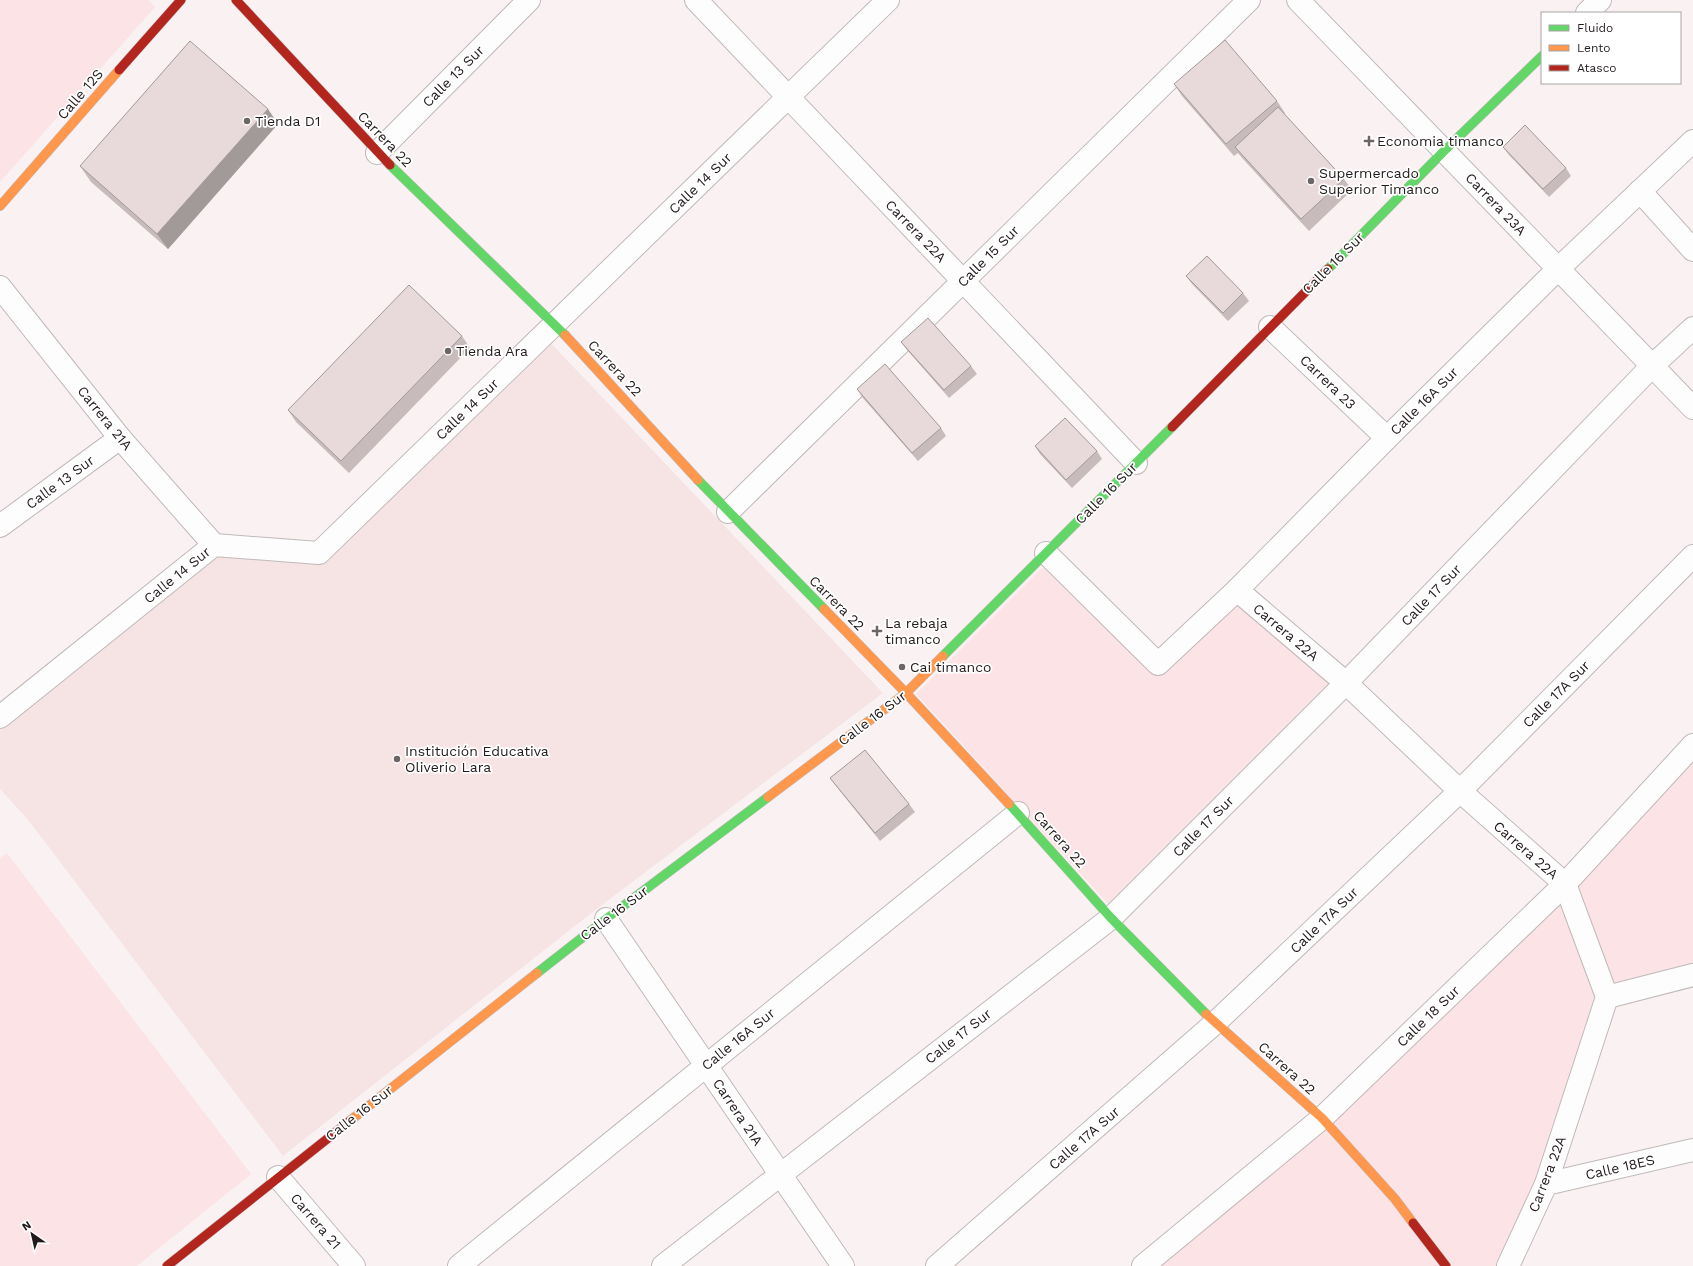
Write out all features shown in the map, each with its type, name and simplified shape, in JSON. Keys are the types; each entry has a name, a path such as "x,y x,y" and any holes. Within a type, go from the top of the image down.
{"street":[{"name":"Calle 12S","path":"0,206 181,0"},
{"name":"Carrera 22","path":"236,0 377,152 555,324 728,512 906,693 1018,813 1111,918 1216,1024 1322,1118 1395,1198 1446,1266"},
{"name":"Calle 13 Sur","path":"377,152 529,0"},
{"name":"Carrera 22A","path":"696,0 1136,463"},
{"name":"Calle 14 Sur","path":"0,717 214,545 319,553 888,0"},
{"name":"Calle 15 Sur","path":"728,512 1249,0"},
{"name":"Carrera 23A","path":"1298,0 1693,408"},
{"path":"1588,12 1600,0"},
{"name":"Calle 16 Sur","path":"167,1266 278,1176 606,919 906,693 1136,463 1444,150 1541,57"},
{"name":"Calle 16A Sur","path":"1046,553 1158,664 1237,590 1387,438 1558,269 1693,141"},
{"path":"1640,191 1693,250"},
{"name":"Carrera 21A","path":"0,287 120,438 214,545"},
{"name":"Carrera 23","path":"1270,327 1387,438"},
{"name":"Calle 17 Sur","path":"663,1266 1111,918 1346,683 1652,366 1693,328"},
{"name":"Calle 13 Sur","path":"0,526 120,438"},
{"name":"Calle 17A Sur","path":"937,1266 1216,1024 1460,791 1693,556"},
{"name":"Carrera 22A","path":"1237,590 1346,683 1460,791 1565,884 1607,997 1546,1184 1508,1266"},
{"name":"Calle 18 Sur","path":"1143,1266 1322,1118 1565,884 1693,745"},
{"name":"Calle 16A Sur","path":"458,1266 1018,813"},
{"name":"Carrera 21A","path":"606,919 843,1266"},
{"path":"1607,997 1693,975"},
{"name":"Calle 18ES","path":"1546,1184 1693,1150"},
{"name":"Carrera 21","path":"278,1176 354,1266"}],"shaded area":[{"path":"0,0 149,0 155,7 0,182"},
{"name":"Institución Educativa Oliverio Lara","path":"548,340 883,693 594,911 283,1156 29,821 0,789 0,730 222,552 323,559"},
{"path":"1050,560 1155,675 1236,604 1334,684 1111,907 916,694"},
{"path":"1693,753 1693,970 1595,995 1544,1178 1497,1266 1149,1266"},
{"path":"7,853 251,1174 137,1266 0,1266 0,858"}],"building":[{"path":"1225,40 1277,101 1226,144 1174,84"},
{"path":"190,41 268,109 157,234 80,166"},
{"path":"1278,107 1344,179 1301,219 1235,147"},
{"path":"1525,125 1566,168 1543,189 1503,147"},
{"path":"1207,256 1243,293 1223,313 1186,276"},
{"path":"409,285 462,336 341,461 288,410"},
{"path":"928,318 971,366 944,390 901,342"},
{"path":"885,364 941,428 912,453 857,389"},
{"path":"1065,418 1097,451 1066,480 1035,446"},
{"path":"865,750 909,804 875,833 830,778"}],"traffic: fast":[{"path":"1328,269 1444,151 1541,57"},
{"path":"390,165 565,335"},
{"path":"943,656 1172,427"},
{"path":"698,480 824,609"},
{"path":"537,973 768,797"},
{"path":"1009,804 1111,918 1206,1014"}],"traffic: slow":[{"path":"0,206 119,70"},
{"path":"565,335 698,480"},
{"path":"824,609 906,693 1009,804"},
{"path":"768,797 906,693 943,656"},
{"path":"351,1120 537,973"},
{"path":"1206,1014 1322,1118 1395,1199 1413,1223"}],"traffic: jam":[{"path":"119,70 181,0"},
{"path":"236,0 390,165"},
{"path":"1172,427 1328,269"},
{"path":"167,1266 351,1120"},
{"path":"1413,1223 1446,1266"}],"place":[{"name":"Tienda D1","path":"247,121"},
{"name":"Economia timanco","path":"1369,141"},
{"name":"Supermercado Superior Timanco","path":"1311,181"},
{"name":"Tienda Ara","path":"448,351"},
{"name":"La rebaja timanco","path":"877,631"},
{"name":"Cai timanco","path":"902,667"},
{"name":"Institución Educativa Oliverio Lara","path":"397,759"}]}
